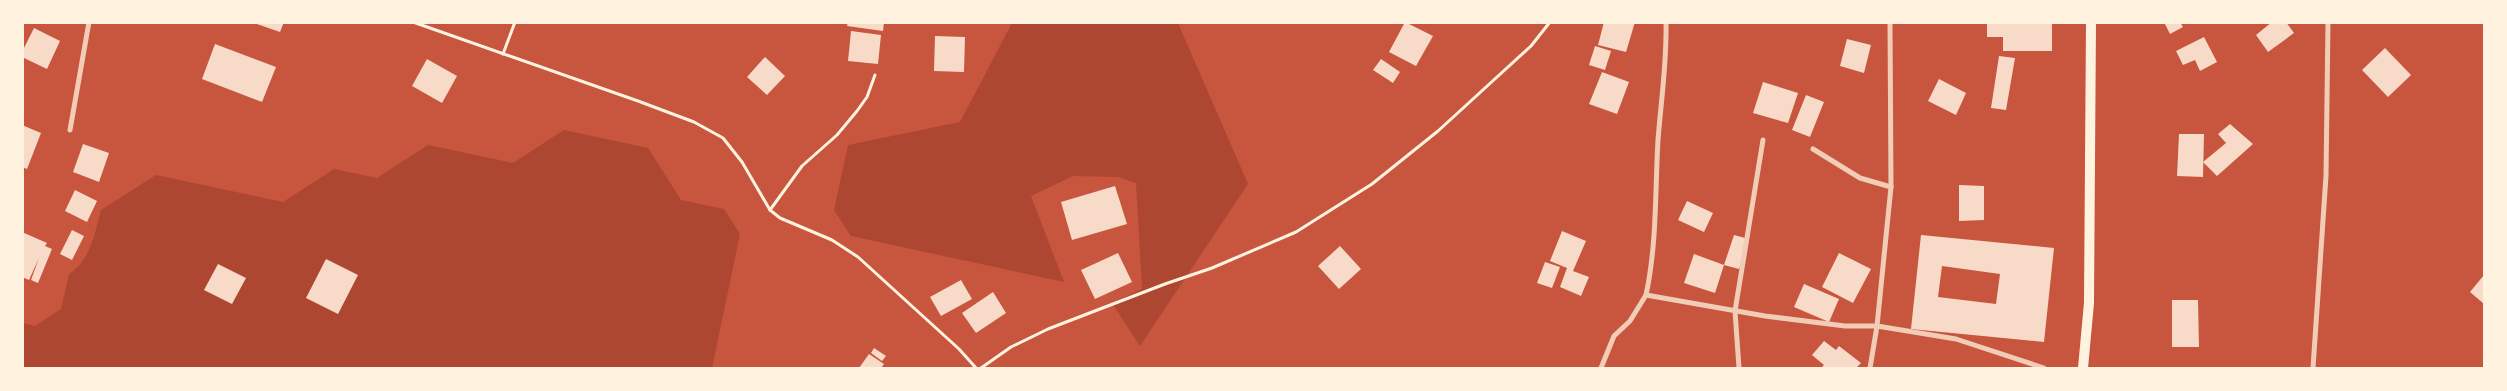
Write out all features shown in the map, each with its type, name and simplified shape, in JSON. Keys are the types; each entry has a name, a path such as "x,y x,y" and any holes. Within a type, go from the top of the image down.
{"main road":[{"path":"2083,368 2088,303 2091,22"}],"street":[{"path":"70,130 89,22"},
{"path":"1601,368 1614,336 1630,321 1646,295 1655,236 1658,139 1667,51 1666,22"},
{"path":"1870,368 1877,326 1891,187 1890,22"},
{"path":"2313,368 2326,176 2328,22"},
{"path":"1739,368 1735,312 1762,140"},
{"path":"1813,149 1860,178 1891,187"},
{"path":"1646,295 1735,312 1845,326 1877,326 1956,339 2044,368"}],"path":[{"path":"413,22 553,70 694,122 723,138 742,162 770,210 780,218 832,240 858,257 959,349 976,368"},
{"path":"503,54 515,22"},
{"path":"981,368 1011,348 1048,329 1212,268 1304,227 1372,184 1438,131 1525,52 1550,22"},
{"path":"770,210 802,166 837,135 857,111 867,97 875,74"}],"shaded area":[{"path":"1012,23 1178,23 1248,184 1140,346 1112,303 1142,289 1136,183 1118,177 1073,176 1031,196 1064,282 851,236 834,210 848,145 960,122"},
{"path":"564,130 648,148 681,200 724,209 740,234 712,368 23,368 23,323 35,326 61,309 69,274 82,262 91,246 101,210 156,175 283,202 334,169 377,178 428,145 513,163"}],"building":[{"path":"251,22 284,22 280,32"},
{"path":"848,22 884,22 883,31 847,26"},
{"path":"1405,22 1433,36 1416,66 1389,52"},
{"path":"1604,22 1635,22 1626,52 1598,45"},
{"path":"1987,22 2052,22 2052,51 2003,51 2003,37 1987,37"},
{"path":"2164,22 2180,22 2183,27 2170,34"},
{"path":"2272,22 2286,22 2294,33 2268,52 2256,35"},
{"path":"34,28 60,41 47,69 22,57 22,52"},
{"path":"851,31 881,35 878,64 848,61"},
{"path":"935,36 965,37 964,72 934,71"},
{"path":"2204,37 2217,62 2200,71 2195,60 2183,65 2176,51"},
{"path":"1847,39 1871,45 1864,73 1840,66"},
{"path":"215,44 276,67 262,102 202,79"},
{"path":"1595,46 1611,51 1605,70 1589,65"},
{"path":"2385,48 2411,75 2388,97 2362,70"},
{"path":"1999,56 2015,58 2006,110 1991,108"},
{"path":"765,57 785,76 767,95 747,77"},
{"path":"427,59 457,76 442,103 412,86"},
{"path":"1381,59 1400,72 1393,83 1373,70"},
{"path":"1602,72 1629,82 1617,114 1589,104"},
{"path":"1939,79 1966,93 1956,115 1928,101"},
{"path":"1763,82 1798,93 1788,123 1753,113"},
{"path":"1806,95 1824,102 1810,137 1792,130"},
{"path":"2230,124 2253,144 2217,176 2203,162 2226,143 2218,134"},
{"path":"22,125 41,133 27,169 22,167"},
{"path":"2179,134 2204,134 2203,177 2177,176"},
{"path":"83,144 109,153 99,182 73,172"},
{"path":"1959,185 1984,186 1984,220 1959,221"},
{"path":"1115,186 1127,224 1072,240 1061,202"},
{"path":"75,190 97,201 87,222 65,211"},
{"path":"1687,201 1713,213 1704,232 1678,220"},
{"path":"72,230 84,236 72,260 60,254"},
{"path":"1562,231 1586,241 1573,271 1589,277 1581,296 1560,287 1567,268 1550,261"},
{"path":"22,232 47,243 45,246 52,249 38,283 31,280 39,258 29,280 22,277"},
{"path":"1734,235 1749,239 1739,269 1724,265"},
{"path":"1921,235 2054,248 2044,342 1911,329","holes":["1942,266 2000,274 1996,304 1938,297"]},
{"path":"1340,246 1361,269 1339,289 1318,266"},
{"path":"1118,253 1132,282 1095,299 1081,270"},
{"path":"1839,253 1871,269 1853,303 1822,287"},
{"path":"1694,254 1724,265 1715,293 1684,283"},
{"path":"326,259 358,275 338,314 306,298"},
{"path":"1545,262 1560,267 1552,288 1537,283"},
{"path":"218,264 246,278 232,304 204,290"},
{"path":"2484,275 2484,304 2470,292"},
{"path":"961,280 972,299 941,316 930,297"},
{"path":"1804,284 1839,299 1829,322 1794,307"},
{"path":"993,292 1006,313 976,333 962,313"},
{"path":"2172,300 2198,300 2199,347 2172,347"},
{"path":"1824,341 1836,350 1839,346 1861,363 1856,368 1821,368 1824,365 1812,355"},
{"path":"874,348 886,356 882,361 871,353"},
{"path":"869,354 884,364 881,368 859,368"}]}
